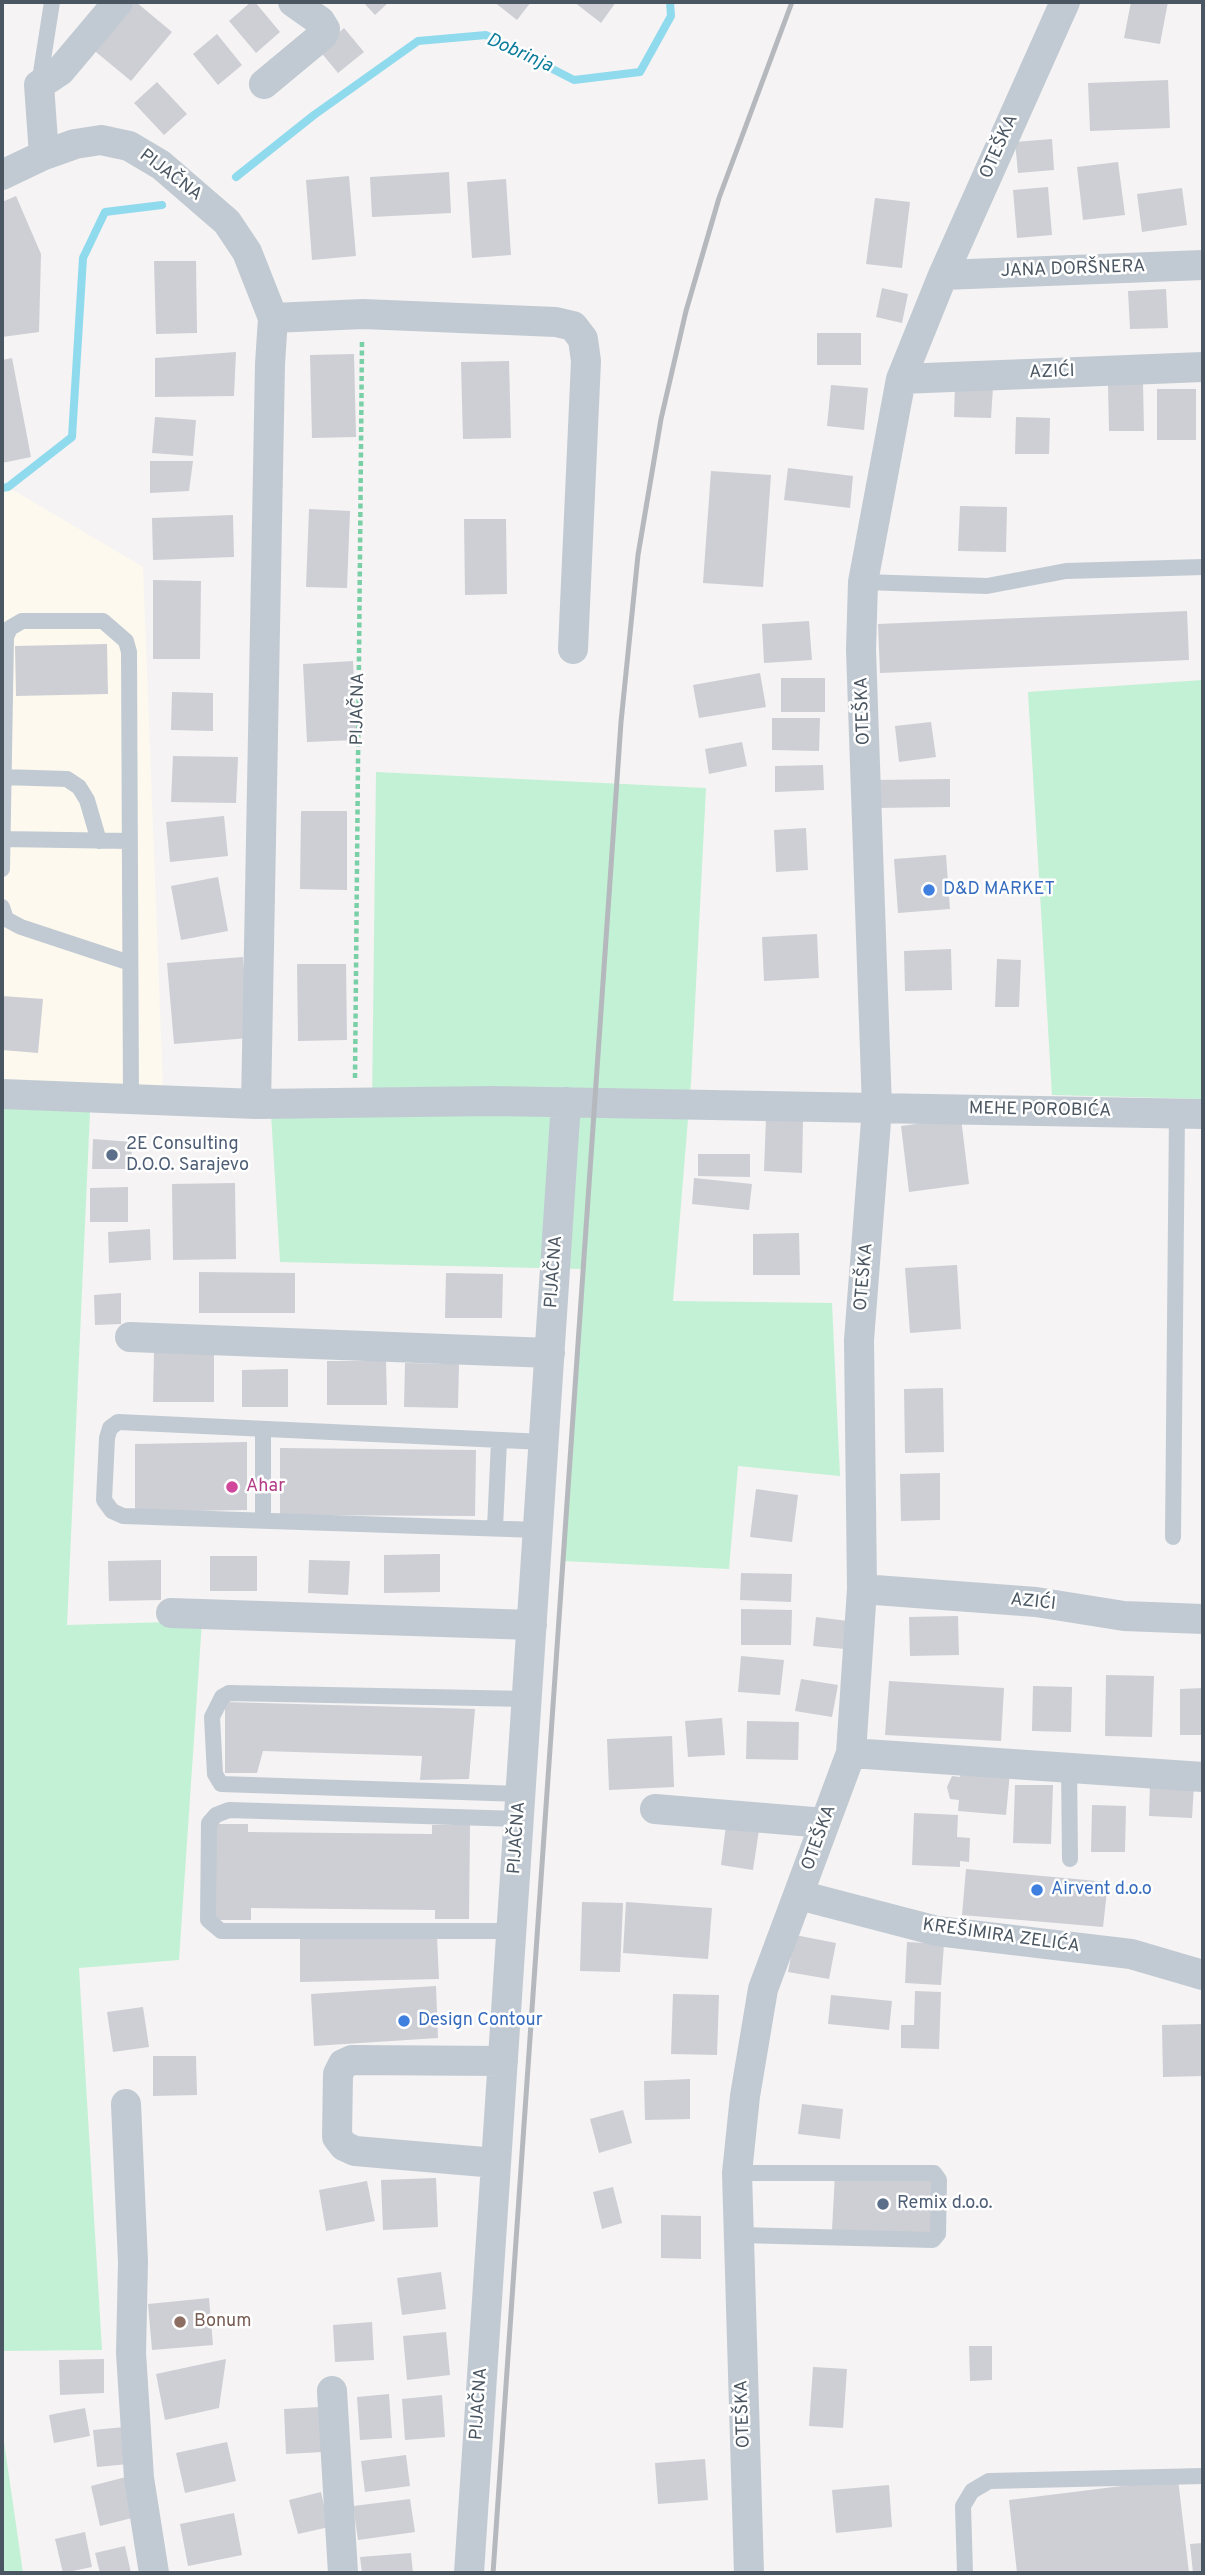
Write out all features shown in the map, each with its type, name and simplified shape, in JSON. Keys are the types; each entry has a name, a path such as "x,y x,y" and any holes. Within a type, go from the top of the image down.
{"street":[{"path":"44,155 39,85 60,71 118,2"},
{"path":"264,84 323,35 325,29 320,21 293,2"},
{"name":"OTEŠKA","path":"749,2573 737,2173 745,2096 763,1989 851,1753 862,1589 859,1340 877,1108 861,640 863,582 901,379 943,275 1065,2"},
{"name":"PIJAČNA","path":"2,175 44,155 101,140 129,146 161,164 227,222 247,251 273,318 256,1104"},
{"name":"JANA DORŠNERA","path":"943,275 1203,265"},
{"path":"273,318 363,314 556,322 573,327 583,339 586,361 573,649"},
{"name":"AZIĆI","path":"901,379 1203,367"},
{"path":"2,1094 256,1104 566,1102 877,1108"},
{"name":"PIJAČNA","path":"469,2573 566,1102"},
{"name":"MEHE POROBIĆA","path":"877,1108 1190,1113"},
{"path":"130,1337 550,1353"},
{"name":"AZIĆI","path":"862,1589 1036,1602 1124,1616 1203,1619"},
{"path":"171,1613 532,1625"},
{"path":"851,1753 1203,1777"},
{"path":"655,1809 825,1824"},
{"name":"KREŠIMIRA ZELIĆA","path":"799,1895 937,1931 1132,1954 1203,1975"},
{"path":"496,2163 355,2151 344,2146 338,2137 338,2074 343,2064 352,2060 503,2061"},
{"path":"126,2104 133,2262 131,2353 139,2478 154,2573"},
{"path":"332,2391 343,2573"}],"lane":[{"path":"39,85 52,2"},
{"path":"863,582 987,586 1066,571 1203,567"},
{"path":"2,869 6,637 10,628 22,621 103,621 126,641 129,652 131,1100"},
{"path":"3,777 67,779 79,787 87,800 99,841"},
{"path":"2,839 130,841"},
{"path":"2,907 6,919 21,927 130,962"},
{"path":"1173,1537 1190,1113"},
{"path":"538,1530 123,1516 112,1511 104,1500 107,1438 110,1428 118,1422 544,1443"},
{"path":"263,1429 263,1520"},
{"path":"495,1528 499,1440"},
{"path":"520,1807 221,1784 215,1774 212,1717 222,1697 229,1693 527,1699"},
{"path":"1069,1767 1070,1858"},
{"path":"511,1931 221,1931 208,1920 209,1823 215,1815 229,1810 520,1807"},
{"path":"737,2173 934,2173 939,2180 938,2234 933,2240 739,2235"},
{"path":"965,2573 963,2506 972,2491 989,2481 1203,2476"}],"path":[{"name":"PIJAČNA","path":"355,1103 363,314"}],"shaded area":[{"path":"8,487 143,567 163,1088 2,1092 2,488"}],"green space":[{"path":"1203,680 1203,1099 1052,1095 1028,692"},
{"path":"376,772 706,788 691,1083 673,1301 832,1303 840,1476 738,1466 729,1569 562,1561 582,1269 280,1262 270,1097 372,1105"},
{"path":"91,1090 67,1625 202,1621 179,1960 79,1968 102,2350 2,2351 2,1092"},
{"path":"2,2428 23,2573 2,2573"}],"building":[{"path":"128,2 136,2 172,32 131,81 90,47"},
{"path":"251,2 255,2 280,32 256,53 229,21"},
{"path":"363,2 389,2 375,15"},
{"path":"494,2 531,2 517,20"},
{"path":"574,2 616,2 601,23"},
{"path":"1131,2 1168,2 1160,44 1124,38"},
{"path":"344,28 364,52 338,73 319,50"},
{"path":"217,34 242,65 218,85 193,54"},
{"path":"1168,80 1170,128 1090,131 1088,83"},
{"path":"157,82 187,114 164,135 134,103"},
{"path":"1052,139 1054,170 1018,173 1015,142"},
{"path":"1118,162 1125,215 1083,220 1077,167"},
{"path":"449,172 451,213 372,217 370,177"},
{"path":"349,176 356,256 312,260 306,180"},
{"path":"506,179 511,255 472,258 467,182"},
{"path":"1048,187 1052,235 1017,238 1013,190"},
{"path":"1182,188 1187,225 1142,232 1137,194"},
{"path":"16,196 41,254 39,332 2,337 2,202"},
{"path":"875,198 910,202 902,268 866,264"},
{"path":"154,261 196,261 197,333 156,334"},
{"path":"882,288 908,294 902,323 876,317"},
{"path":"1166,289 1168,328 1130,329 1128,291"},
{"path":"817,333 861,333 861,365 817,365"},
{"path":"236,352 234,396 155,397 155,358"},
{"path":"354,354 356,437 312,438 310,355"},
{"path":"12,358 31,457 2,463 2,360"},
{"path":"509,361 511,438 463,439 461,362"},
{"path":"1143,382 1144,431 1109,431 1108,383"},
{"path":"831,385 868,388 864,430 827,426"},
{"path":"955,385 993,387 991,418 954,417"},
{"path":"1157,389 1196,389 1196,440 1157,440"},
{"path":"155,417 196,420 193,456 152,453"},
{"path":"1016,417 1050,418 1049,454 1015,454"},
{"path":"150,461 193,461 189,491 150,493"},
{"path":"788,468 853,476 850,508 784,500"},
{"path":"711,471 771,475 763,587 703,583"},
{"path":"960,506 1007,507 1006,552 958,551"},
{"path":"309,509 350,511 347,588 306,587"},
{"path":"233,515 234,557 153,560 152,518"},
{"path":"464,519 506,519 507,594 465,595"},
{"path":"153,580 201,581 200,659 153,659"},
{"path":"1187,611 1189,660 880,673 878,624"},
{"path":"809,621 812,660 764,663 762,624"},
{"path":"107,644 108,694 16,696 15,646"},
{"path":"353,661 357,740 307,742 303,664"},
{"path":"760,673 766,707 699,718 693,685"},
{"path":"781,678 825,678 825,712 781,712"},
{"path":"172,692 213,693 213,731 171,730"},
{"path":"772,718 820,718 819,751 772,750"},
{"path":"931,722 936,757 899,762 895,726"},
{"path":"742,742 747,766 709,774 705,749"},
{"path":"173,756 238,757 236,803 171,802"},
{"path":"823,765 824,790 775,792 775,766"},
{"path":"950,779 950,807 875,808 875,780"},
{"path":"301,811 347,811 347,890 300,889"},
{"path":"224,816 228,856 170,862 166,822"},
{"path":"806,828 808,870 776,872 774,830"},
{"path":"946,855 950,909 898,913 894,859"},
{"path":"218,877 228,931 181,940 171,886"},
{"path":"817,934 819,978 764,981 762,937"},
{"path":"951,949 952,990 905,991 904,951"},
{"path":"243,957 249,1038 174,1044 167,963"},
{"path":"997,959 1021,960 1019,1007 995,1007"},
{"path":"297,964 346,964 347,1040 298,1041"},
{"path":"2,996 43,999 38,1053 2,1050"},
{"path":"766,1118 803,1120 802,1173 764,1171"},
{"path":"961,1118 969,1184 909,1192 901,1126"},
{"path":"93,1139 132,1142 131,1169 92,1169"},
{"path":"698,1154 750,1154 750,1177 698,1176"},
{"path":"694,1178 752,1184 749,1210 692,1204"},
{"path":"235,1183 236,1259 173,1260 172,1184"},
{"path":"128,1187 128,1222 90,1222 90,1188"},
{"path":"150,1229 151,1260 109,1263 108,1232"},
{"path":"799,1233 800,1275 753,1275 753,1234"},
{"path":"957,1265 961,1329 910,1333 905,1268"},
{"path":"199,1272 295,1273 295,1313 199,1313"},
{"path":"446,1273 503,1274 502,1318 445,1318"},
{"path":"121,1293 121,1324 95,1325 94,1295"},
{"path":"154,1352 214,1352 214,1402 153,1402"},
{"path":"327,1361 386,1361 387,1405 327,1405"},
{"path":"405,1363 459,1364 458,1408 404,1407"},
{"path":"288,1369 288,1407 242,1407 242,1370"},
{"path":"943,1388 944,1452 905,1453 904,1389"},
{"path":"247,1442 247,1510 135,1512 135,1444"},
{"path":"280,1448 476,1450 475,1516 280,1515"},
{"path":"940,1473 940,1520 901,1521 900,1474"},
{"path":"756,1489 798,1495 792,1542 750,1537"},
{"path":"440,1554 440,1592 384,1593 384,1555"},
{"path":"210,1556 257,1556 257,1591 210,1591"},
{"path":"161,1560 161,1600 109,1601 108,1561"},
{"path":"309,1560 350,1561 348,1595 308,1593"},
{"path":"741,1573 792,1574 791,1602 740,1600"},
{"path":"741,1609 792,1610 791,1645 741,1645"},
{"path":"958,1616 959,1655 910,1656 909,1617"},
{"path":"816,1617 848,1621 845,1649 813,1646"},
{"path":"741,1656 784,1660 780,1695 738,1692"},
{"path":"1106,1675 1154,1676 1152,1737 1105,1736"},
{"path":"801,1679 838,1685 832,1717 795,1711"},
{"path":"889,1681 1004,1688 1001,1741 885,1735"},
{"path":"1033,1686 1072,1687 1071,1732 1032,1731"},
{"path":"1203,1688 1203,1735 1180,1735 1180,1689"},
{"path":"225,1702 475,1709 469,1779 420,1780 422,1756 263,1751 257,1773 225,1773"},
{"path":"722,1718 725,1755 688,1757 685,1721"},
{"path":"747,1721 799,1722 798,1760 746,1759"},
{"path":"672,1736 674,1787 609,1790 607,1739"},
{"path":"961,1768 1010,1772 1006,1815 958,1811 959,1800 950,1799 947,1787 952,1776 960,1777"},
{"path":"1150,1784 1194,1785 1192,1818 1149,1816"},
{"path":"1015,1785 1053,1785 1051,1844 1013,1843"},
{"path":"1092,1805 1126,1806 1125,1852 1091,1852"},
{"path":"914,1813 958,1815 957,1837 970,1838 969,1862 960,1861 960,1867 912,1865"},
{"path":"216,1824 248,1824 248,1832 432,1834 432,1825 470,1825 469,1919 435,1919 435,1910 251,1908 251,1920 215,1920"},
{"path":"726,1825 759,1830 753,1870 721,1865"},
{"path":"966,1869 1108,1882 1103,1927 962,1915"},
{"path":"582,1902 623,1903 620,1972 580,1971"},
{"path":"626,1902 712,1908 708,1959 623,1953"},
{"path":"795,1935 836,1943 829,1979 788,1972"},
{"path":"300,1937 437,1937 439,1979 300,1982"},
{"path":"907,1942 944,1944 941,1985 905,1983"},
{"path":"436,1986 438,2038 314,2046 311,1994"},
{"path":"915,1991 941,1992 939,2049 901,2048 901,2025 914,2025"},
{"path":"673,1994 719,1995 717,2055 671,2054"},
{"path":"831,1995 892,2001 889,2030 828,2024"},
{"path":"143,2007 149,2047 113,2052 107,2012"},
{"path":"1203,2024 1203,2076 1163,2077 1162,2025"},
{"path":"153,2056 196,2056 197,2095 153,2096"},
{"path":"690,2079 690,2119 645,2120 644,2081"},
{"path":"802,2104 843,2109 840,2139 798,2134"},
{"path":"623,2110 632,2143 599,2153 590,2119"},
{"name":"Remix d.o.o.","path":"835,2174 934,2178 932,2234 832,2230"},
{"path":"436,2178 438,2227 383,2230 381,2180"},
{"path":"367,2181 375,2221 326,2231 319,2190"},
{"path":"613,2187 622,2223 602,2229 593,2192"},
{"path":"661,2215 701,2216 701,2259 661,2258"},
{"path":"441,2272 446,2309 402,2315 397,2278"},
{"path":"209,2298 213,2345 152,2350 148,2304"},
{"path":"372,2322 374,2360 335,2362 333,2325"},
{"path":"446,2332 450,2375 407,2380 403,2336"},
{"path":"969,2346 992,2346 992,2380 970,2381"},
{"path":"104,2359 104,2393 60,2395 59,2360"},
{"path":"226,2359 219,2408 165,2420 156,2374"},
{"path":"813,2367 847,2369 843,2428 809,2426"},
{"path":"389,2394 392,2438 360,2440 357,2397"},
{"path":"442,2395 445,2437 405,2440 402,2399"},
{"path":"320,2407 323,2452 286,2454 284,2409"},
{"path":"85,2408 90,2436 54,2443 49,2415"},
{"path":"124,2427 128,2464 97,2467 93,2430"},
{"path":"227,2442 236,2481 185,2493 176,2453"},
{"path":"406,2455 410,2486 365,2492 361,2461"},
{"path":"705,2459 708,2500 658,2504 655,2463"},
{"path":"126,2477 136,2517 100,2526 91,2486"},
{"path":"1178,2479 1189,2573 1017,2573 1009,2500"},
{"path":"889,2485 892,2527 836,2533 832,2490"},
{"path":"321,2492 329,2527 298,2534 289,2500"},
{"path":"410,2499 415,2532 358,2540 353,2506"},
{"path":"234,2513 242,2555 188,2566 180,2524"},
{"path":"85,2532 92,2567 63,2573 55,2539"},
{"path":"1203,2543 1203,2573 1193,2573 1190,2544"},
{"path":"125,2546 131,2573 100,2573 95,2553"},
{"path":"411,2553 413,2573 362,2573 360,2557"}],"waterway":[{"name":"Dobrinja","path":"236,177 314,115 418,41 486,35 574,80 640,72 671,16 670,2"},
{"name":"Dobrinja","path":"2,488 8,487 72,437 83,258 105,212 162,205"}],"railway":[{"path":"493,2573 621,722 638,555 661,419 686,311 719,198 792,2"}],"place":[{"name":"D&D MARKET","path":"929,890"},
{"name":"2E Consulting D.O.O. Sarajevo","path":"112,1155"},
{"name":"Ahar","path":"232,1487"},
{"name":"Airvent d.o.o","path":"1037,1890"},
{"name":"Design Contour","path":"404,2021"},
{"name":"Remix d.o.o.","path":"883,2204"},
{"name":"Bonum","path":"180,2322"}]}
